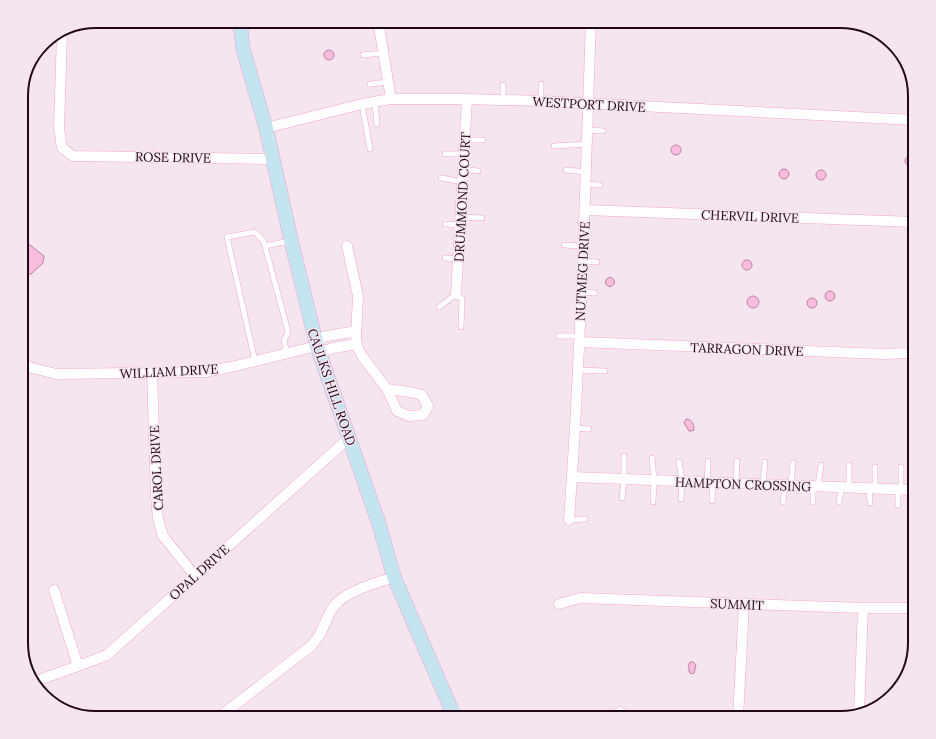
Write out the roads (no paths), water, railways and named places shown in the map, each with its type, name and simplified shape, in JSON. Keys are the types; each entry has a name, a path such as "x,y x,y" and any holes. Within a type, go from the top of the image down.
{"main road":[{"name":"CAULKS HILL ROAD","path":"241,28 243,49 266,128 316,346 379,524 394,577 452,711"}],"street":[{"path":"379,28 390,99"},
{"name":"NUTMEG DRIVE","path":"569,520 586,184 591,28"},
{"name":"ROSE DRIVE","path":"62,37 59,128 62,148 73,156 273,158"},
{"name":"WESTPORT DRIVE","path":"266,128 362,104 390,99 541,101 908,120"},
{"name":"DRUMMOND COURT","path":"456,294 467,99"},
{"name":"CHERVIL DRIVE","path":"584,210 908,222"},
{"path":"347,246 358,296 356,331 357,346 362,356 387,389"},
{"path":"356,331 322,337 316,346 324,351 357,344"},
{"name":"TARRAGON DRIVE","path":"579,339 885,354 908,353"},
{"name":"WILLIAM DRIVE","path":"28,367 56,374 205,372 316,346"},
{"name":"CAROL DRIVE","path":"152,372 158,519 163,536 195,576"},
{"name":"OPAL DRIVE","path":"39,680 107,655 349,438"},
{"name":"HAMPTON CROSSING","path":"572,478 908,490"},
{"path":"227,711 311,646 320,635 327,617 334,606 345,596 394,577"},
{"path":"54,590 78,666"},
{"name":"SUMMIT","path":"559,604 580,598 863,608 908,608"},
{"path":"738,711 744,604"},
{"path":"859,708 863,608"}],"lane":[{"path":"363,54 383,53"},
{"path":"370,84 388,82"},
{"path":"541,84 541,101"},
{"path":"503,85 503,100"},
{"path":"375,102 377,124"},
{"path":"362,104 370,149"},
{"path":"588,130 603,131"},
{"path":"465,140 483,140"},
{"path":"554,146 587,144"},
{"path":"446,154 464,154"},
{"path":"464,169 478,170"},
{"path":"566,170 586,172"},
{"path":"441,178 463,182"},
{"path":"586,184 600,185"},
{"path":"445,224 482,218"},
{"path":"256,361 227,237 255,232 264,242 288,332 284,341 287,353"},
{"path":"265,246 291,240"},
{"path":"564,245 583,246"},
{"path":"445,258 459,259"},
{"path":"582,261 597,262"},
{"path":"581,292 595,293"},
{"path":"439,307 456,294 462,299 461,327"},
{"path":"558,336 579,339"},
{"path":"577,370 605,371"},
{"path":"574,428 589,429"},
{"path":"622,498 624,456"},
{"path":"652,458 654,502"},
{"path":"708,461 712,501"},
{"path":"736,461 736,483"},
{"path":"679,462 682,481 681,499"},
{"path":"763,484 765,462"},
{"path":"783,502 792,463"},
{"path":"813,502 821,465"},
{"path":"839,502 846,487 849,465"},
{"path":"870,503 875,467"},
{"path":"898,505 900,467"},
{"path":"569,520 585,519"}]}
